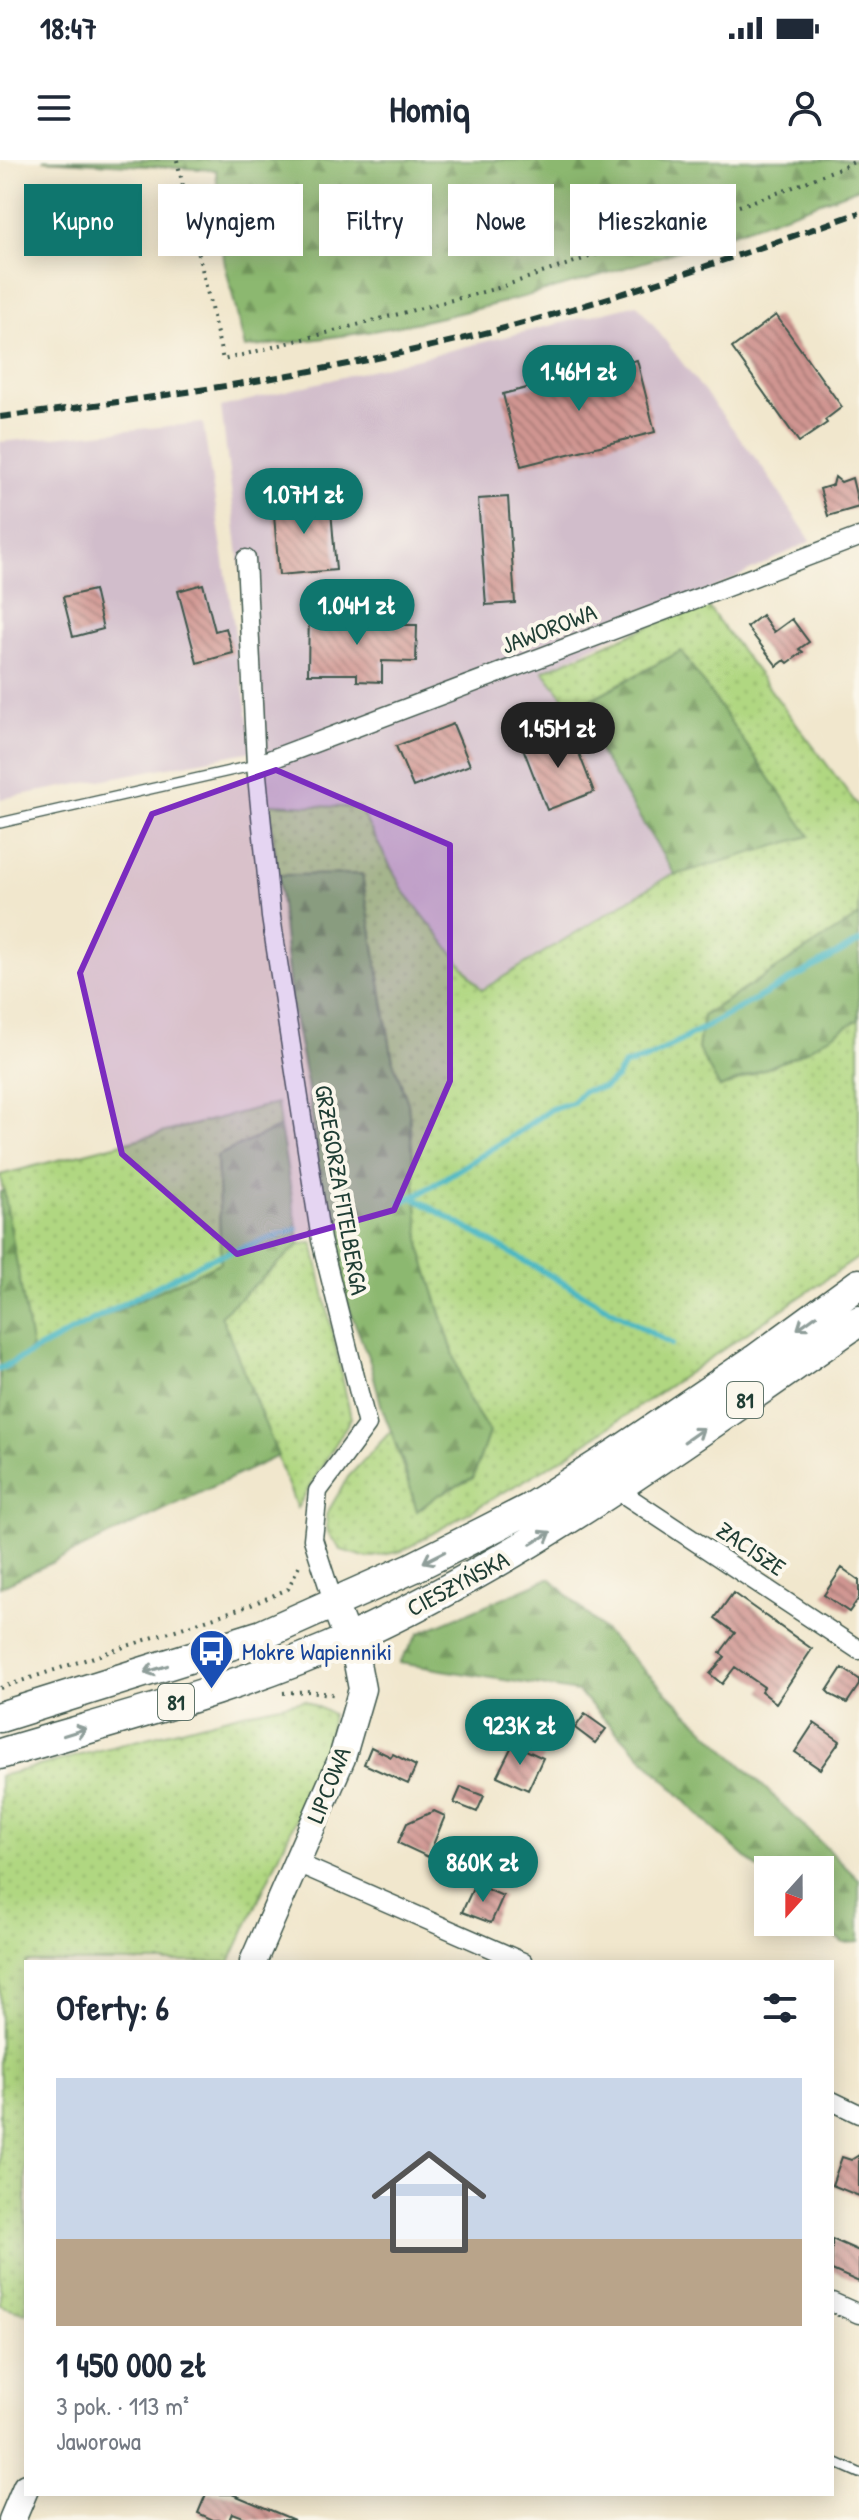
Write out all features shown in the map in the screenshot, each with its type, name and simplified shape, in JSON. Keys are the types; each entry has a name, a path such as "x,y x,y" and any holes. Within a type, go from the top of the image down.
{"main road":[{"name":"81","path":"622,1474 755,1360 859,1284"},
{"name":"81","path":"622,1474 859,1321"},
{"name":"CIESZYŃSKA","path":"0,1717 262,1635 412,1568 529,1509 622,1474"},
{"name":"CIESZYŃSKA","path":"0,1754 211,1691 348,1640 512,1555 622,1474"}],"street":[{"name":"JAWOROWA","path":"256,765 859,537"},
{"name":"GRZEGORZA FITELBERGA","path":"246,559 256,765 271,917 321,1240 367,1425 318,1491 313,1539 334,1604"},
{"name":"ZACISZE","path":"622,1474 859,1650"},
{"path":"334,1604 357,1663 362,1689"},
{"name":"LIPCOWA","path":"254,1960 342,1758 362,1689"},
{"path":"297,1863 518,1960"},
{"path":"834,2102 859,2114"},
{"path":"834,2303 859,2314"},
{"path":"12,2520 24,2492"}],"lane":[{"path":"0,823 256,765"},
{"path":"834,2462 859,2473"}],"path":[{"path":"177,160 223,360 498,288 786,190 859,160"},
{"path":"0,1688 182,1629 288,1589 299,1567 301,1545 313,1539"},
{"path":"283,1693 309,1691 339,1695 362,1689"}],"highlighted area":[{"path":"276,770 450,845 450,1081 394,1210 237,1254 122,1154 80,973 152,814"}],"shaded area":[{"path":"637,304 763,468 811,541 543,671 573,709 675,875 481,990 403,890 359,808 269,804 221,407"},
{"path":"203,423 253,751 0,799 0,442"}],"green space":[{"path":"43,160 859,160 859,188 736,232 736,184 570,184 570,256 662,256 568,285 449,315 371,331 245,348 224,256 303,256 303,184 217,184 216,170"},
{"path":"705,603 859,807 859,916 703,1015 698,1049 721,1088 800,1054 859,1019 859,1257 563,1458 402,1551 368,1558 341,1550 328,1533 326,1515 348,1477 391,1431 417,1511 438,1495 473,1478 489,1432 467,1397 421,1250 408,1104 393,1061 362,875 278,875 269,804 359,808 403,890 482,990 667,877 809,836 681,651 573,709 543,671"},
{"path":"681,651 810,836 675,875 573,709"},
{"path":"362,874 393,1061 408,1103 421,1250 467,1397 489,1432 473,1478 438,1495 417,1511 370,1362 332,1264 307,1083 291,1002 278,875"},
{"path":"859,916 859,1019 800,1054 720,1088 698,1049 703,1016"},
{"path":"277,1103 280,1127 217,1156 221,1262 31,1351 0,1175"},
{"path":"280,1127 300,1244 221,1315 278,1456 0,1587 0,1192 4,1191 32,1350 221,1262 217,1156"},
{"path":"313,1243 351,1418 297,1508 221,1315 300,1244"},
{"path":"550,1578 859,1880 859,1942 843,1943 834,1935 834,1856 754,1856 754,1865 711,1827 578,1692 399,1663 419,1633"},
{"path":"304,1700 332,1714 327,1752 231,1960 24,1960 24,2312 0,2305 0,1776"}],"building":[{"path":"776,315 842,407 825,420 827,423 799,442 732,348"},
{"path":"637,360 655,432 521,466 503,394"},
{"path":"835,477 841,482 852,478 859,507 828,516 820,489 833,485"},
{"path":"508,497 515,603 486,605 478,499"},
{"path":"330,498 336,570 279,575 273,503"},
{"path":"203,584 215,631 226,628 233,653 197,663 178,591"},
{"path":"94,590 103,629 73,637 63,597"},
{"path":"309,607 329,607 330,625 417,625 416,662 382,661 382,682 357,681 357,674 308,674"},
{"path":"762,615 774,632 792,619 809,642 799,649 803,652 788,663 785,660 777,666 747,627"},
{"path":"453,724 470,765 413,787 396,746"},
{"path":"570,730 594,792 547,810 523,748"},
{"path":"842,1568 859,1580 859,1598 849,1612 824,1595"},
{"path":"733,1593 812,1649 776,1703 761,1691 764,1687 735,1667 722,1684 710,1674 725,1657 720,1653 735,1633 715,1618"},
{"path":"842,1668 859,1679 859,1685 847,1703 827,1691"},
{"path":"585,1714 606,1729 595,1743 575,1728"},
{"path":"814,1723 840,1741 820,1769 795,1752"},
{"path":"513,1744 543,1758 528,1790 497,1776"},
{"path":"371,1747 416,1766 408,1784 364,1764"},
{"path":"461,1787 484,1796 477,1812 454,1803"},
{"path":"434,1811 445,1816 428,1857 398,1843 407,1823"},
{"path":"475,1884 503,1896 491,1923 462,1912"},
{"path":"859,2155 859,2196 834,2186 842,2157 851,2160"},
{"path":"834,2240 859,2251 859,2282 834,2271"},
{"path":"205,2496 237,2496 294,2520 250,2520 232,2513 229,2520 213,2520 198,2513"}],"waterway":[{"path":"401,1202 419,1194 551,1109 572,1103 583,1091 605,1087 617,1077 624,1065 649,1058 859,942"},
{"path":"412,1197 671,1344"},
{"path":"0,1369 207,1260 297,1229"}],"railway":[{"path":"0,417 207,389 345,365 481,334 704,267 859,213"}],"place":[{"name":"Mokre Wapienniki","path":"211,1691"}]}
